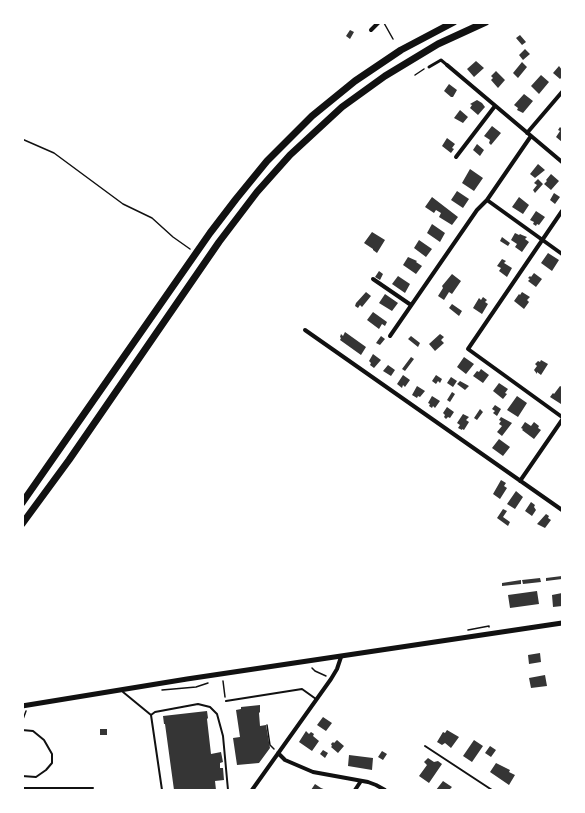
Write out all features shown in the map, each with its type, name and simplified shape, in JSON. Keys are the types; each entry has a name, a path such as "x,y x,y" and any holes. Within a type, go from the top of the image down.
{"main road":[{"path":"22,503 196,253 252,179 281,146 312,116 355,81 390,57 454,22"},
{"path":"22,525 219,242 257,192 290,155 337,111 385,76 446,41 486,22"}],"street":[{"path":"371,30 379,22"},
{"path":"429,67 441,60 562,162"},
{"path":"390,336 477,210 487,200 529,135 562,92"},
{"path":"456,158 495,106"},
{"path":"487,200 562,254"},
{"path":"520,481 562,418 468,349 562,211"},
{"path":"373,279 411,305"},
{"path":"304,330 562,510"},
{"path":"24,708 121,690 562,623"},
{"path":"252,790 331,679 341,657"},
{"path":"278,753 285,760 313,772 361,781 385,790"},
{"path":"355,790 361,781"}],"lane":[{"path":"226,701 302,688 316,699"},
{"path":"121,690 151,715 162,790"},
{"path":"151,715 155,712 198,704 210,707 217,714 223,736 228,790"},
{"path":"22,730 33,731 44,740 52,754 52,763 36,777 22,776"},
{"path":"425,746 492,790"},
{"path":"22,788 93,788"}],"path":[{"path":"385,25 393,39"},
{"path":"415,75 429,67"},
{"path":"22,139 54,153 123,204 152,218 196,253"},
{"path":"311,667 327,677 330,671"},
{"path":"223,680 226,701"},
{"path":"22,722 24,708"},
{"path":"267,725 272,748"}],"building":[{"path":"350,30 354,32 350,39 346,36"},
{"path":"520,35 526,42 522,45 516,38"},
{"path":"525,49 530,54 523,60 519,55"},
{"path":"476,61 484,68 474,77 467,69"},
{"path":"522,62 527,67 518,78 513,73"},
{"path":"559,66 562,70 560,79 553,73"},
{"path":"496,71 505,80 498,88 491,80 493,78 491,76"},
{"path":"541,75 549,82 539,94 531,86"},
{"path":"449,84 457,90 453,97 444,91"},
{"path":"524,94 533,101 523,113 514,105"},
{"path":"477,100 485,107 478,115 470,108 472,105 470,104"},
{"path":"460,110 468,117 463,123 454,118"},
{"path":"492,126 501,133 491,145 490,140 484,136"},
{"path":"560,127 562,129 562,142 556,137"},
{"path":"447,138 455,144 451,153 442,146"},
{"path":"477,144 484,150 480,156 473,150"},
{"path":"538,164 545,170 535,178 530,174"},
{"path":"470,169 483,178 474,191 462,183"},
{"path":"551,174 559,181 551,190 544,184"},
{"path":"538,179 543,184 535,193 533,190 537,185 534,183"},
{"path":"457,191 469,199 463,208 451,200"},
{"path":"554,193 560,197 555,204 550,200"},
{"path":"432,197 458,217 452,225 439,217 441,213 436,210 434,213 425,207"},
{"path":"519,197 529,205 523,214 512,207"},
{"path":"536,211 545,217 536,226 530,220"},
{"path":"432,224 445,233 440,242 427,233"},
{"path":"372,232 385,240 377,253 364,243"},
{"path":"515,233 527,237 525,239 529,242 522,252 511,240"},
{"path":"502,237 510,243 508,246 500,241"},
{"path":"419,240 432,249 426,257 414,248"},
{"path":"548,253 559,260 552,271 541,263"},
{"path":"408,257 422,266 416,274 403,265"},
{"path":"502,259 512,268 507,277 499,271 501,268 497,266"},
{"path":"379,271 383,274 380,280 375,277"},
{"path":"534,273 542,279 536,287 528,281"},
{"path":"452,274 461,281 452,294 449,292 444,300 438,296 442,286"},
{"path":"398,276 410,284 405,293 392,284"},
{"path":"366,292 371,296 362,307 360,305 358,308 355,306 356,303"},
{"path":"522,292 530,297 524,309 514,301"},
{"path":"385,294 398,303 392,311 379,303"},
{"path":"483,297 488,304 482,314 473,308 479,298 481,300"},
{"path":"452,304 462,311 459,316 449,308"},
{"path":"373,312 387,322 385,326 382,324 379,329 367,320"},
{"path":"345,332 366,347 361,355 340,340 341,334 343,336"},
{"path":"440,334 444,337 441,340 444,343 435,351 429,344"},
{"path":"381,336 385,339 380,345 376,343"},
{"path":"411,336 420,343 418,347 408,339"},
{"path":"373,354 381,360 374,368 369,361"},
{"path":"411,357 414,359 405,371 402,369"},
{"path":"464,357 474,364 466,374 457,367"},
{"path":"541,360 548,364 541,375 534,370 537,366 535,364"},
{"path":"388,365 395,370 391,376 383,371"},
{"path":"481,369 489,375 483,383 473,376"},
{"path":"403,375 410,380 402,388 397,384"},
{"path":"436,375 442,379 436,384 432,381"},
{"path":"451,377 457,381 453,387 447,383"},
{"path":"460,381 469,386 465,390 457,384"},
{"path":"499,383 508,389 503,399 493,391"},
{"path":"417,386 425,391 417,398 412,395"},
{"path":"560,386 562,387 561,404 550,397"},
{"path":"452,392 455,394 450,402 447,400"},
{"path":"432,396 440,401 435,408 429,406 428,403"},
{"path":"517,396 527,403 518,417 507,410"},
{"path":"495,405 501,409 497,416 492,409"},
{"path":"447,407 454,412 450,418 446,419 443,413"},
{"path":"480,409 483,412 477,420 474,418"},
{"path":"463,414 469,417 466,420 469,422 462,430 458,428 460,425 457,423"},
{"path":"501,417 512,423 502,436 497,432 502,426 499,424"},
{"path":"525,422 531,426 534,422 539,426 541,430 534,439 522,430"},
{"path":"499,439 510,447 503,456 492,448"},
{"path":"501,480 506,483 504,486 507,488 500,499 493,494"},
{"path":"516,491 523,497 515,509 507,504"},
{"path":"531,502 535,505 536,510 532,516 525,511"},
{"path":"503,509 507,511 503,517 510,522 508,526 497,518"},
{"path":"546,514 551,520 545,528 537,524"},
{"path":"562,576 562,579 546,581 546,578"},
{"path":"540,578 541,582 523,584 522,580"},
{"path":"521,580 521,584 502,586 502,583"},
{"path":"537,591 539,604 510,608 508,595"},
{"path":"562,593 562,606 553,607 552,595"},
{"path":"540,653 541,662 529,664 528,655"},
{"path":"545,675 547,686 531,688 529,678"},
{"path":"260,705 260,726 266,725 270,748 259,763 237,765 233,738 240,737 236,710 241,707"},
{"path":"207,711 211,754 221,752 223,762 220,763 220,768 223,768 224,780 215,781 216,790 174,790 163,716"},
{"path":"323,717 332,723 326,731 317,725"},
{"path":"100,729 107,729 107,735 100,735"},
{"path":"447,730 459,737 451,748 445,743 442,745 437,742"},
{"path":"306,731 314,734 313,736 319,741 312,751 299,742"},
{"path":"337,740 344,746 338,753 331,747 331,744"},
{"path":"474,740 483,746 472,762 463,756"},
{"path":"490,746 496,750 491,757 485,753"},
{"path":"323,750 328,753 325,758 320,754"},
{"path":"382,751 387,754 383,760 378,757"},
{"path":"349,755 373,758 372,770 348,766"},
{"path":"428,758 442,764 429,783 419,776 427,765 424,762"},
{"path":"496,763 515,775 509,785 490,772"},
{"path":"443,781 452,787 449,790 436,790"},
{"path":"315,784 321,788 326,790 311,790"}]}
